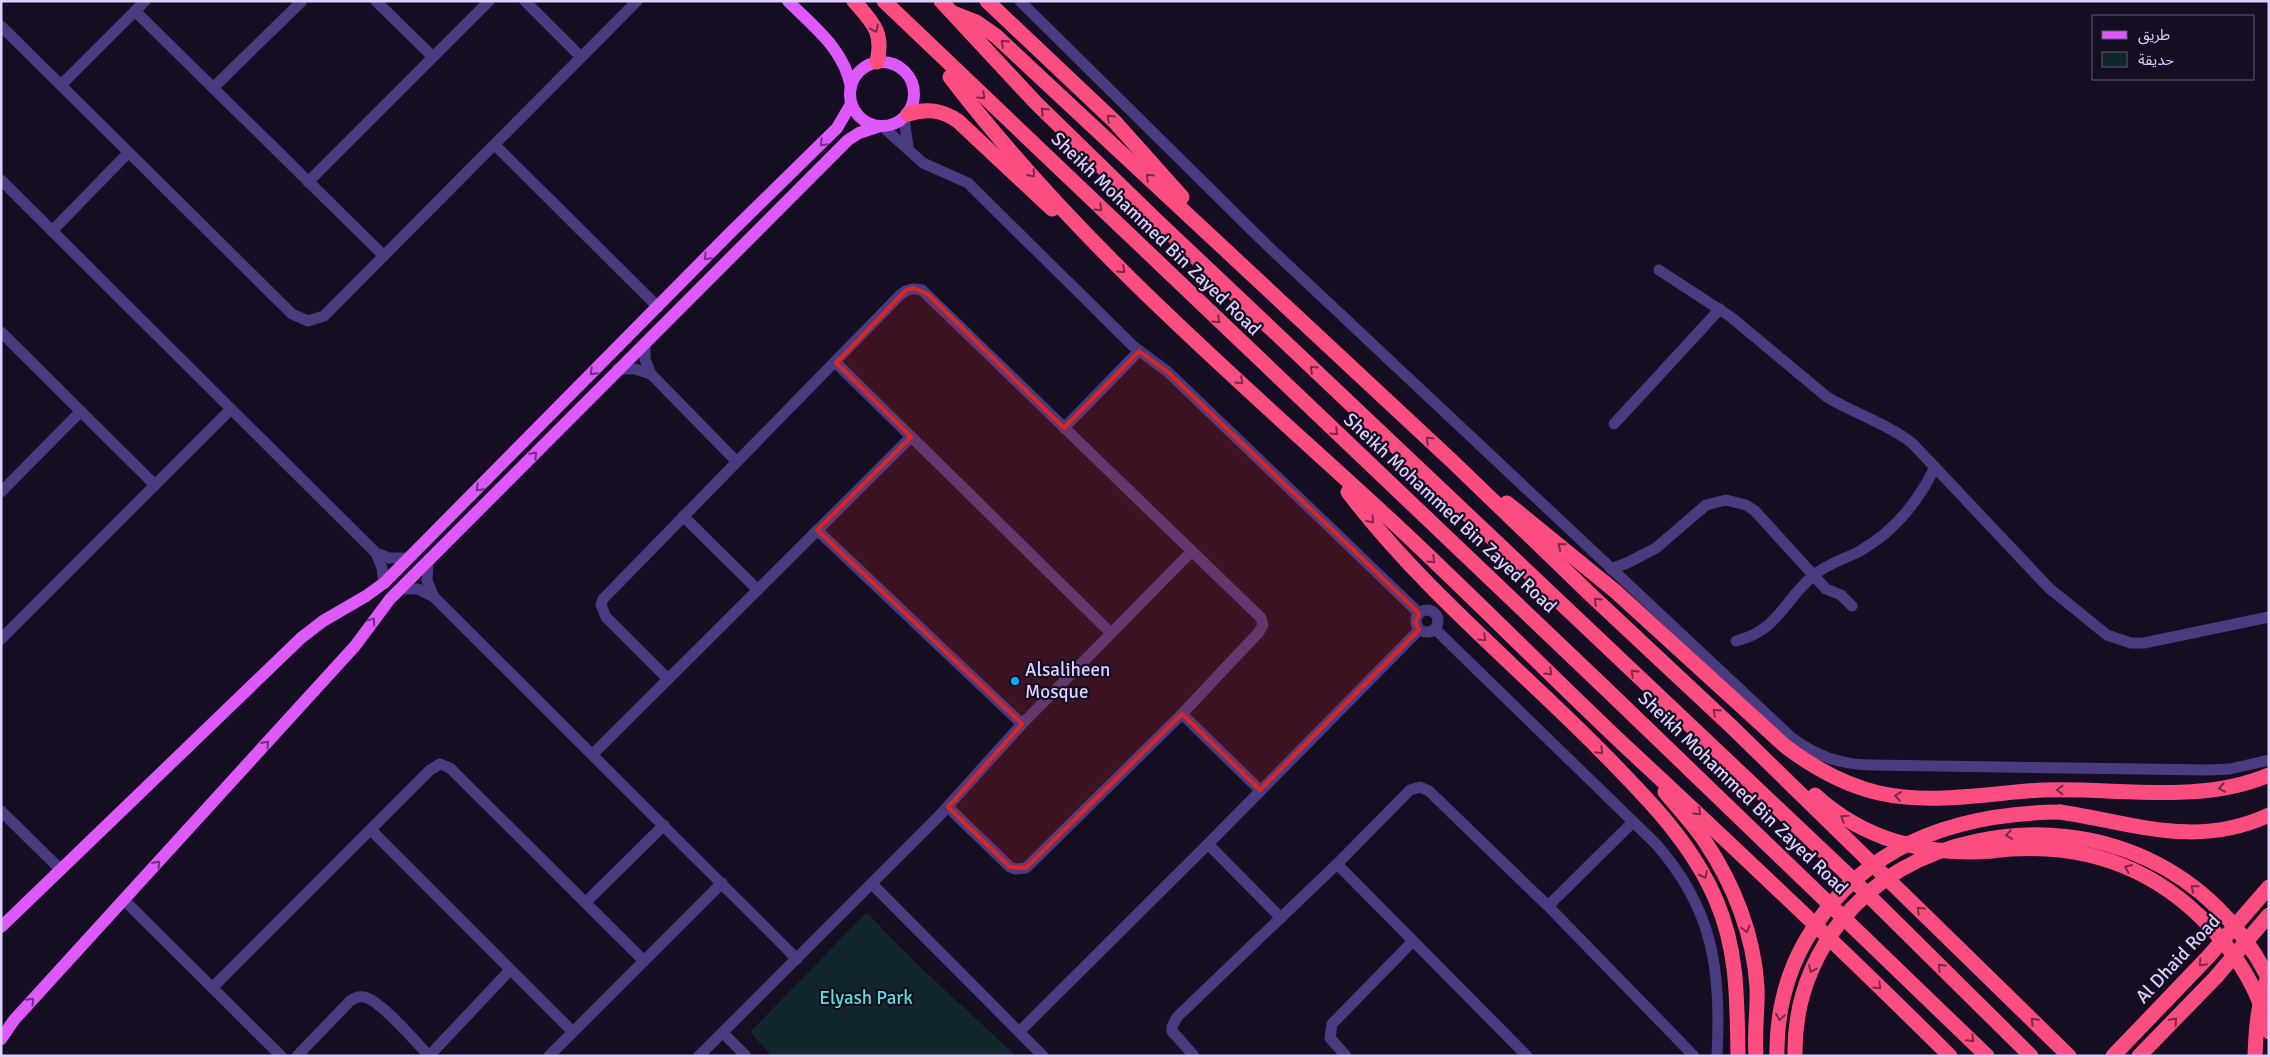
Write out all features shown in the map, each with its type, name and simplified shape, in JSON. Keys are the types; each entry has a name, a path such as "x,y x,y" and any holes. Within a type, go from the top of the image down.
{"highway":[{"path":"854,1 872,22 879,35 880,50 873,63"},
{"name":"Sheikh Mohammed Bin Zayed Road","path":"884,1 1987,1056"},
{"name":"Sheikh Mohammed Bin Zayed Road","path":"941,1 1036,104 1147,212 1825,853 2030,1056"},
{"path":"988,1 1135,144 1174,188 1210,234"},
{"path":"953,13 976,22 996,36 1210,234 1732,727 1993,980 2068,1056"},
{"path":"924,41 983,118 1086,236"},
{"path":"906,116 918,111 939,111 958,121 1041,200 1086,236 1331,468 1396,525 1624,744 1719,831 1950,1056"},
{"path":"1453,462 1531,521 1615,591 1785,746 1814,767 1854,786 1881,794 1907,797 2044,790 2195,792 2243,784 2269,775"},
{"path":"1331,468 1370,519 1428,584 1579,729 1634,785 1684,843 1702,871 1716,900 1727,932 1734,964 1737,997 1738,1056"},
{"path":"1732,727 1778,760 1836,813 1870,832 1911,846 1938,851 1964,853 2016,848 2064,850 2110,860 2153,879 2181,899 2201,917 2230,949 2249,979 2260,1002 2269,1032"},
{"path":"1624,744 1706,842 1735,896 1746,926 1757,986 1756,1056"},
{"path":"1777,1056 1779,1022 1791,972 1818,920 1833,901 1862,873 1908,844 1949,827 2000,815 2060,812 2146,829 2195,833 2235,827 2269,815"},
{"path":"1795,1056 1798,1017 1803,990 1811,970 1834,931 1863,898 1898,870 1925,857 1960,844 2011,835 2050,834 2090,839 2128,850 2164,867 2196,889 2232,923 2250,946 2269,979"},
{"name":"Al Dhaid Road","path":"2113,1056 2208,957 2269,886"},
{"name":"Al Dhaid Road","path":"2139,1056 2215,978 2269,915"},
{"path":"2256,1056 2256,1020 2262,992 2269,974"}],"main road":[{"path":"1,1039 14,1020 355,646 380,609 428,563 744,242 848,140 859,133 894,124 906,116 915,96 910,77 896,64 873,63 850,58 828,41 788,1"},
{"path":"828,41 846,66 851,87 851,104 854,111 865,122 881,126"},
{"path":"851,87 858,73 873,63"},
{"path":"1,927 301,638 323,621 366,596 384,583 837,128 851,104"},
{"path":"744,242 761,216 760,211 756,208"}],"street":[{"path":"61,86 145,1"},
{"path":"213,88 302,1"},
{"path":"376,1 433,57"},
{"path":"308,182 489,1"},
{"path":"525,1 581,57"},
{"path":"1,26 292,314 302,320 314,321 324,316 637,1"},
{"path":"1020,1 1275,252 1792,738 1820,756 1852,765 2208,770 2230,769 2269,760"},
{"path":"134,11 384,256"},
{"path":"906,116 908,149"},
{"path":"881,126 922,163 968,183 1139,351 1168,372 1419,613"},
{"path":"495,144 658,307"},
{"path":"52,230 128,153"},
{"path":"1,180 376,553 382,568 384,583"},
{"path":"1659,270 1720,309 1827,396 1843,406 1896,431 1912,443 2049,588 2107,635 2132,643 2144,643 2269,616"},
{"path":"668,679 606,617 601,605 606,594 736,461 836,363 900,295 906,290 914,288 922,290 1261,618 1263,625 1259,632 1182,714 1026,868 1015,869 1010,867 948,807"},
{"path":"1614,424 1720,309"},
{"path":"1,332 155,485"},
{"path":"645,343 645,359 651,374 736,461"},
{"path":"1064,428 1139,351"},
{"path":"836,363 1111,633"},
{"path":"618,369 635,369 651,374"},
{"path":"1,638 231,409"},
{"path":"3,486 81,411"},
{"path":"593,754 911,438"},
{"path":"1736,640 1756,635 1765,629 1813,575 1860,551 1891,530 1916,502 1935,467"},
{"path":"1611,569 1634,560 1656,548 1706,505 1726,500 1741,503 1755,511 1826,589 1841,595 1852,606"},
{"path":"683,516 758,590"},
{"path":"817,530 1022,724"},
{"path":"699,1056 948,807 1022,724 1192,551"},
{"path":"376,553 389,558 409,558"},
{"path":"428,563 427,580 434,597"},
{"path":"400,589 418,589 434,597 797,959"},
{"path":"1427,610 1435,613 1439,621 1436,629 1428,633 1419,630 1416,624 1419,613 1427,610"},
{"path":"1436,629 1675,865 1690,889 1703,918 1712,948 1718,983 1717,1056"},
{"path":"1019,1032 1419,630"},
{"path":"1182,714 1260,790"},
{"path":"212,988 430,770 440,764 450,768 644,961"},
{"path":"1194,1056 1175,1037 1172,1031 1174,1022 1337,864 1410,790 1420,787 1429,791 1548,906 1694,1056"},
{"path":"1,811 61,870"},
{"path":"1548,906 1633,822"},
{"path":"585,902 664,825"},
{"path":"371,830 573,1032"},
{"path":"1208,844 1281,918"},
{"path":"1337,864 1527,1056"},
{"path":"549,1056 722,883"},
{"path":"872,884 1043,1056"},
{"path":"124,900 281,1056"},
{"path":"1346,1056 1330,1038 1332,1024 1413,942"},
{"path":"297,1056 350,1001 356,997 363,996 376,1002 429,1056 510,970"},
{"path":"723,1033 746,1056"}],"highlighted area":[{"path":"914,288 928,294 1064,428 1139,351 1168,372 1419,613 1416,623 1419,630 1260,790 1182,714 1026,868 1010,867 948,807 1022,724 817,530 911,437 836,363 906,290"}],"green space":[{"name":"Elyash Park","path":"865,914 868,914 917,964 1016,1056 772,1056 750,1032"}],"place":[{"name":"Alsaliheen Mosque","path":"1015,681"}]}
